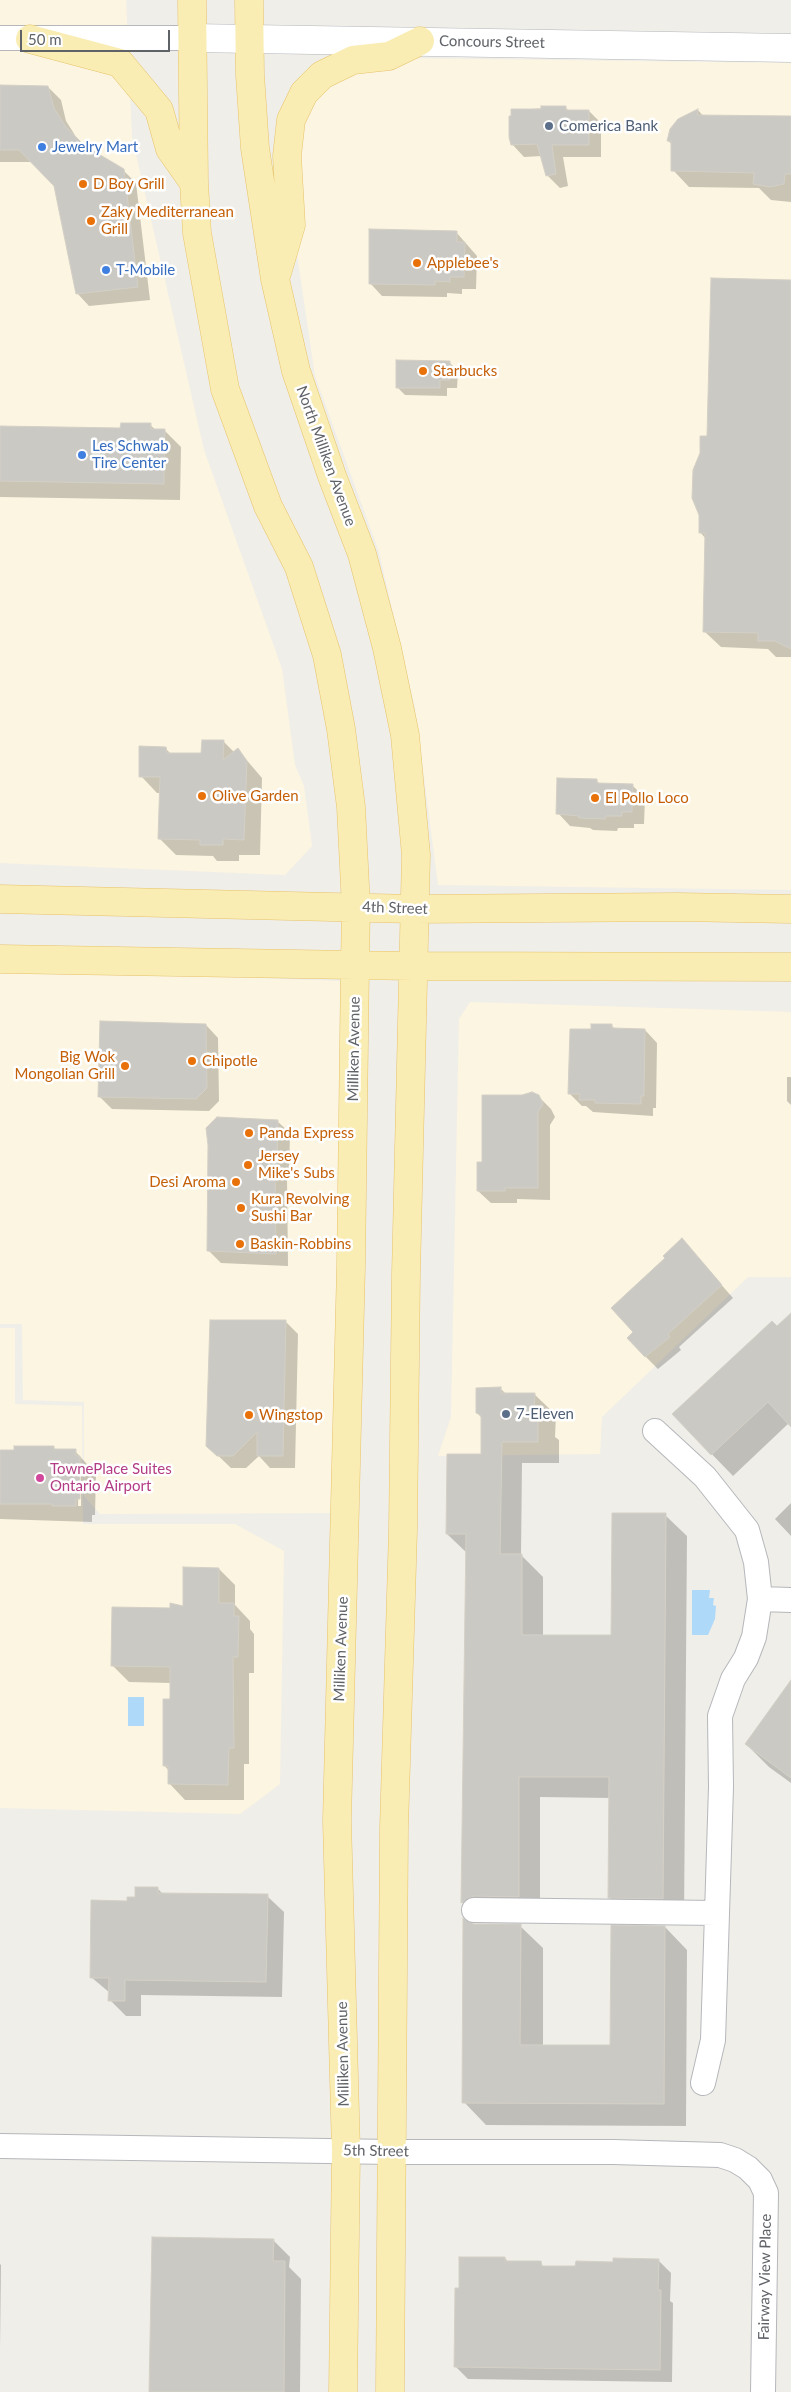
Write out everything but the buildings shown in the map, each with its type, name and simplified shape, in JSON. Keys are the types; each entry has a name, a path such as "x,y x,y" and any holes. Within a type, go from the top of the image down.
{"main road":[{"path":"192,0 194,184 200,251 225,389 268,506 299,567 327,655 341,729 351,807 356,906"},
{"name":"North Milliken Avenue","path":"249,0 249,39 255,148 275,279 296,370 332,476 362,554 387,648 405,735 416,855 414,909"},
{"path":"30,39 120,63 159,110 170,149 194,184"},
{"path":"275,279 291,226 287,156 291,120 304,93 322,75 353,60 389,56 420,41"},
{"name":"4th Street","path":"0,899 356,906 414,909 678,906 791,909"},
{"name":"Milliken Avenue","path":"342,2392 346,2151 337,1821 351,1266 356,906"},
{"path":"390,2392 394,1828 403,1530 414,909"},
{"path":"0,958 413,966 791,967"}],"street":[{"path":"0,38 192,38"},
{"name":"Concours Street","path":"192,38 791,48"},
{"path":"655,1432 705,1477 747,1530 756,1562 760,1599 754,1637 746,1658 733,1678 720,1716 718,1913 713,2040 703,2083"},
{"path":"760,1599 791,1600"},
{"path":"474,1910 718,1913"},
{"name":"5th Street","path":"0,2146 393,2152 613,2152 720,2155 748,2168"},
{"name":"Fairway View Place","path":"748,2168 760,2180 766,2193 763,2392"}],"shaded area":[{"path":"0,0 126,0 132,137 204,450 282,669 295,765 304,786 312,846 285,875 0,863"},
{"path":"398,58 791,63 791,890 438,885 415,708 379,552 315,376 296,247 291,180 308,101 328,80"},
{"path":"0,969 340,981 336,1513 100,1514 84,1496 84,1402 23,1400 22,1324 0,1324"},
{"path":"470,1002 791,1012 791,1277 748,1277 602,1417 600,1454 438,1456 451,1417 459,1019"},
{"path":"0,1328 15,1328 15,1404 82,1406 83,1524 235,1524 284,1551 280,1784 240,1814 0,1808"}],"water":[{"path":"692,1590 710,1590 709,1598 714,1598 713,1605 716,1606 715,1619 708,1635 692,1635"},
{"path":"128,1697 144,1697 144,1726 128,1726"}],"place":[{"name":"Comerica Bank","path":"549,126"},
{"name":"Jewelry Mart","path":"42,147"},
{"name":"D Boy Grill","path":"83,184"},
{"name":"Zaky Mediterranean Grill","path":"91,221"},
{"name":"Applebee's","path":"417,263"},
{"name":"T-Mobile","path":"106,270"},
{"name":"Starbucks","path":"423,371"},
{"name":"Les Schwab Tire Center","path":"82,455"},
{"name":"Olive Garden","path":"202,796"},
{"name":"El Pollo Loco","path":"595,798"},
{"name":"Chipotle","path":"192,1061"},
{"name":"Big Wok Mongolian Grill","path":"125,1066"},
{"name":"Panda Express","path":"249,1133"},
{"name":"Jersey Mike's Subs","path":"248,1165"},
{"name":"Desi Aroma","path":"236,1182"},
{"name":"Kura Revolving Sushi Bar","path":"241,1208"},
{"name":"Baskin-Robbins","path":"240,1244"},
{"name":"7-Eleven","path":"506,1414"},
{"name":"Wingstop","path":"249,1415"},
{"name":"TownePlace Suites Ontario Airport","path":"40,1478"}]}
